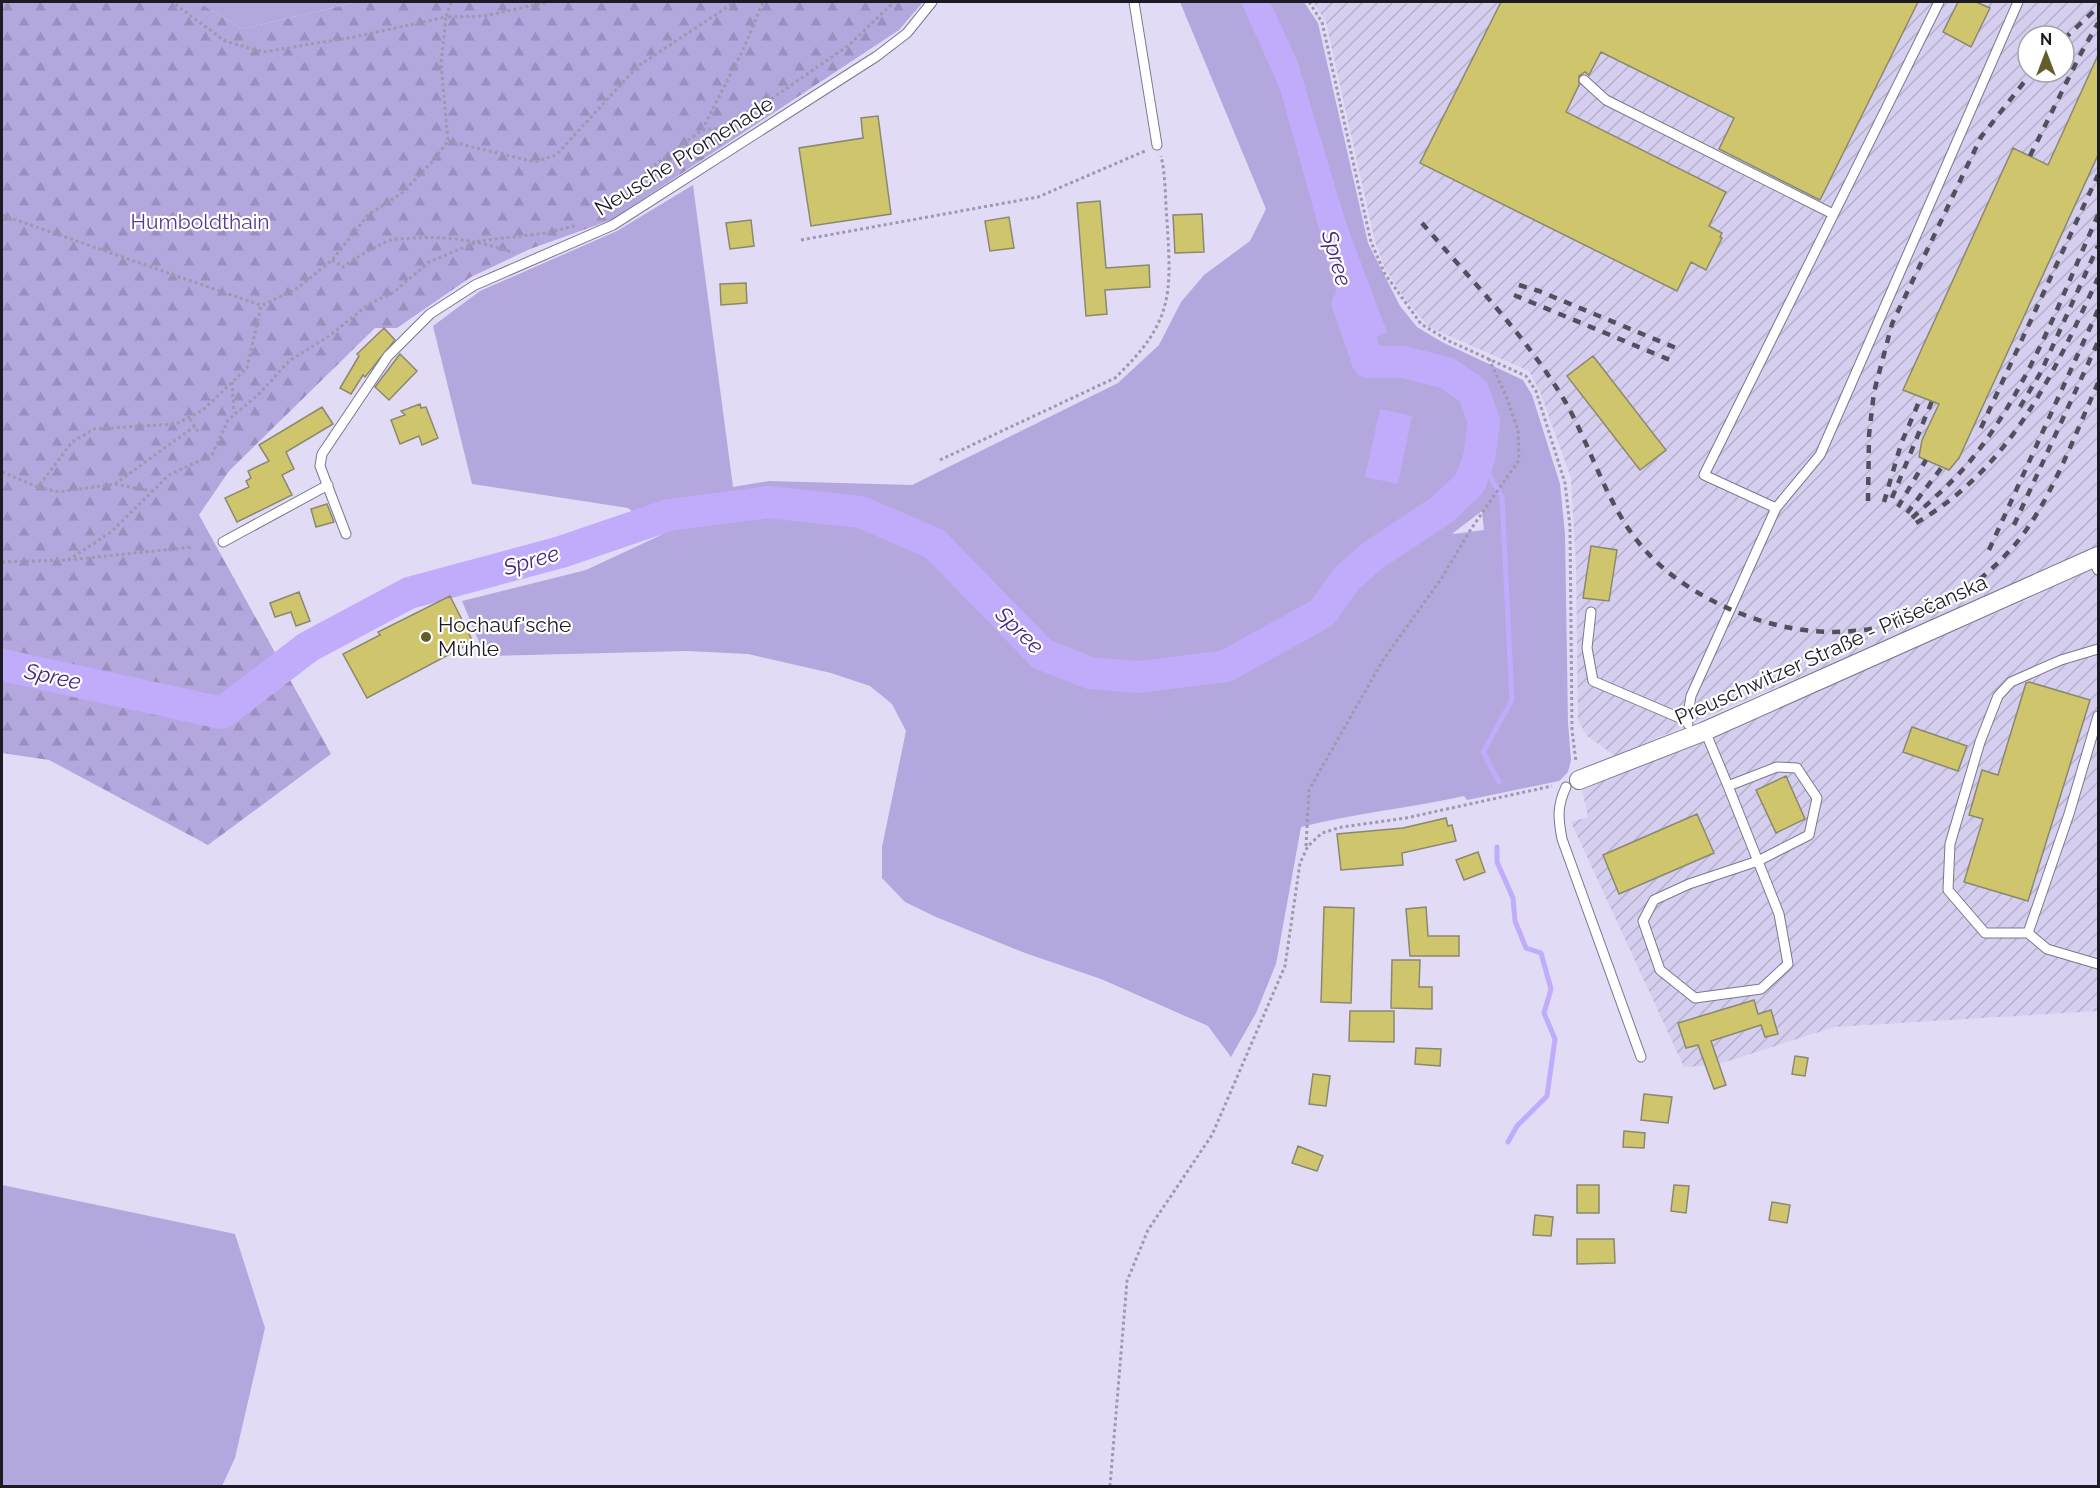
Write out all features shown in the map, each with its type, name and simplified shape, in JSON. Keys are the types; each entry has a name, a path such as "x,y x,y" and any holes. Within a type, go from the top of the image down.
{"street":[{"name":"Preuschwitzer Straße - Přišečanska","path":"1572,784 2096,562"}],"lane":[{"name":"Neusche Promenade","path":"346,534 320,466 322,454 388,356 430,315 475,285 613,225 877,56 907,33 932,2"},
{"path":"1134,2 1157,145"},
{"path":"1776,508 1704,475 1939,2"},
{"path":"1728,786 1777,767 1797,768 1817,798 1809,835 1758,861 1689,884 1654,900 1643,921 1659,970 1695,998 1761,989 1788,964 1779,914 1758,861 1728,786 1695,730 1691,696 1776,508 1820,455 2018,2"},
{"path":"1584,80 1606,100 1833,214"},
{"path":"224,542 328,485"},
{"path":"1591,612 1587,648 1593,681 1695,730"},
{"path":"2098,649 2061,660 2012,682 1998,696 1980,742 1950,844 1948,890 1985,933 2028,933 2047,948 2098,964"},
{"path":"2028,933 2069,814 2098,716"},
{"path":"1572,784 1559,802 1557,816 1562,839 1641,1058"}],"path":[{"path":"172,2 225,41 263,52 354,37 446,17 484,16 548,2"},
{"path":"2,215 261,306 298,288 332,260 368,215 402,193 433,161 448,141 441,64 446,17 451,2"},
{"path":"448,141 535,162 556,155 638,66 735,2"},
{"path":"604,213 626,197 648,170 702,130 743,50 763,2"},
{"path":"702,130 731,127 849,45 894,2"},
{"path":"1110,1486 1127,1281 1148,1230 1212,1135 1285,966 1300,863 1306,851 1322,833 1342,827 1406,818 1572,784 1572,566 1565,483 1536,391 1526,376 1449,341 1421,324 1385,274 1371,242 1322,22 1309,2"},
{"path":"801,240 1038,197 1157,145 1162,158 1170,269 1169,296 1156,331 1138,356 1115,378 940,460"},
{"path":"68,560 111,532 169,475 212,455 228,420 260,394 289,361 329,336 369,304 394,292 429,262 479,241 547,233 585,221"},
{"path":"332,260 343,267 358,255 370,252 391,240 441,237 479,241 533,259"},
{"path":"38,487 72,442 94,429 176,424 190,418 247,368 261,306"},
{"path":"1306,851 1309,790 1383,660 1441,579 1519,460 1518,430 1506,396 1489,360"},
{"path":"232,382 234,414"},
{"path":"190,418 199,433"},
{"path":"116,484 195,426"},
{"path":"2,472 38,487 59,492 116,484 152,491"},
{"path":"2,562 68,560 192,547"}],"shaded area":[{"path":"1313,2 2098,2 2098,1011 1834,1027 1716,1065 1684,1067 1571,822 1588,817 1582,790 2034,597 2025,581 1615,756 1587,736 1578,720 1576,566 1571,478 1540,392 1529,371 1429,327 1405,299 1385,269 1375,242 1326,22"}],"green space":[{"name":"Humboldthain","path":"2,2 198,2 242,29 357,2 923,2 899,30 611,220 530,249 471,277 397,328 375,328 229,471 199,515 331,754 208,845 49,760 2,753"},
{"path":"198,2 357,2 242,29"},
{"path":"1180,2 1304,2 1318,23 1368,243 1400,306 1417,327 1442,342 1523,380 1532,395 1560,484 1565,534 1568,723 1571,760 1568,772 1559,781 1467,800 1464,796 1301,827 1276,964 1256,1013 1231,1057 1208,1026 1101,979 1025,953 905,902 882,878 882,847 906,731 892,704 870,686 831,673 748,654 687,651 485,656 462,601 586,570 661,535 628,508 472,484 433,326 480,291 617,231 693,185 733,487 769,481 912,485 1118,383 1159,345 1181,302 1204,275 1250,241 1266,209","holes":["1482,511 1484,530 1453,534"]},
{"path":"2,1185 235,1234 265,1328 235,1458 222,1486 2,1486"}],"water":[{"path":"1241,2 1270,2 1297,60 1347,226 1387,332 1353,350 1280,89"},
{"path":"1380,409 1412,416 1398,484 1365,477"}],"building":[{"path":"1501,2 1918,2 1820,200 1719,149 1734,118 1601,52 1589,75 1585,72 1579,76 1579,85 1566,112 1726,192 1709,226 1722,233 1720,237 1722,238 1706,270 1691,262 1677,291 1420,163"},
{"path":"1958,2 1976,2 1990,8 1971,47 1943,32"},
{"path":"2098,55 2098,155 1959,458 1949,470 1919,457 1922,440 1939,404 1903,390 2013,148 2048,165"},
{"path":"878,116 891,214 811,226 799,148 863,138 861,118"},
{"path":"1100,201 1106,268 1149,265 1150,287 1105,290 1107,314 1086,316 1077,203"},
{"path":"1202,214 1204,252 1175,253 1173,215"},
{"path":"1009,217 1014,248 990,251 985,221"},
{"path":"751,220 754,246 730,249 726,223"},
{"path":"746,283 747,303 721,305 720,284"},
{"path":"384,328 395,340 365,377 363,375 351,394 340,388 359,356 357,354"},
{"path":"400,354 417,371 389,400 375,387"},
{"path":"1593,356 1666,450 1640,470 1567,376"},
{"path":"420,404 421,408 426,407 438,438 422,445 419,436 400,444 391,420 405,415 401,411"},
{"path":"322,407 333,424 286,452 294,469 282,475 292,495 237,522 225,498 249,487 246,481 251,478 248,471 269,461 259,445"},
{"path":"327,504 334,522 316,527 311,509"},
{"path":"1591,546 1617,550 1609,601 1583,598"},
{"path":"299,592 310,621 296,626 291,612 275,617 270,603"},
{"name":"Hochauf'sche Mühle","path":"450,596 473,642 367,698 343,654 380,635 378,632"},
{"path":"2026,683 2090,700 2028,901 1964,882 1983,819 1969,815 1982,770 1998,775"},
{"path":"1912,727 1967,746 1958,771 1903,752"},
{"path":"1786,776 1805,819 1776,833 1756,790"},
{"path":"1697,814 1714,853 1619,894 1603,855"},
{"path":"1446,818 1448,826 1452,825 1456,841 1402,853 1403,865 1341,870 1337,834 1403,828"},
{"path":"1478,852 1485,872 1464,880 1456,860"},
{"path":"1324,907 1354,908 1351,1003 1321,1002"},
{"path":"1426,907 1428,936 1459,936 1459,956 1410,956 1406,909"},
{"path":"1392,960 1420,960 1419,987 1432,987 1432,1009 1391,1008"},
{"path":"1754,1000 1758,1014 1771,1010 1778,1034 1765,1037 1761,1025 1711,1041 1726,1085 1714,1089 1698,1045 1686,1048 1678,1023"},
{"path":"1350,1011 1394,1011 1394,1042 1349,1041"},
{"path":"1416,1048 1441,1049 1440,1066 1415,1064"},
{"path":"1795,1056 1808,1058 1805,1076 1792,1074"},
{"path":"1313,1074 1330,1076 1326,1106 1309,1104"},
{"path":"1644,1094 1672,1097 1668,1123 1641,1120"},
{"path":"1624,1131 1645,1133 1644,1148 1623,1147"},
{"path":"1298,1146 1323,1156 1317,1171 1292,1163"},
{"path":"1577,1185 1599,1185 1599,1213 1577,1213"},
{"path":"1674,1185 1689,1186 1686,1213 1671,1211"},
{"path":"1772,1202 1790,1205 1787,1223 1769,1220"},
{"path":"1535,1215 1553,1217 1551,1236 1533,1235"},
{"path":"1577,1239 1614,1239 1615,1263 1577,1264"}],"waterway":[{"name":"Spree","path":"2,665 222,713 308,647 409,593 561,552 669,515 768,502 861,512 935,544 1042,654 1090,673 1139,677 1226,666 1322,613 1347,578 1372,556 1443,509 1470,483 1479,458 1484,421 1473,391 1447,373 1403,362 1368,362 1348,304"},
{"path":"1479,458 1502,497 1512,700 1483,752 1499,782"},
{"path":"1497,847 1497,862 1513,898 1515,921 1526,948 1541,953 1551,989 1544,1013 1555,1039 1547,1096 1517,1126 1508,1142"}],"railway":[{"path":"2076,28 2098,7"},
{"path":"2030,156 2098,23"},
{"path":"1868,501 1869,435 1874,392 1892,324 1981,137 2023,84"},
{"path":"1981,428 2098,175"},
{"path":"1912,518 1971,460 2010,403 2057,310 2098,215"},
{"path":"1422,223 1498,310 1551,379 1576,421 1610,497 1631,533 1644,549 1670,574 1700,594 1760,620 1800,629 1838,632 1877,628 1914,617 1949,601 1982,577 2012,548 2038,512 2060,469 2098,383"},
{"path":"2020,407 2041,372 2098,246"},
{"path":"1916,523 1949,501 1978,475 2004,446 2046,383 2098,278"},
{"path":"1519,285 1539,291 1676,348"},
{"path":"1514,295 1670,360"},
{"path":"1989,550 2098,310"},
{"path":"2014,525 2098,342"},
{"path":"1884,502 1901,444 1921,397"},
{"path":"1892,498 1932,401"},
{"path":"1898,507 1926,460"},
{"path":"1907,513 1942,467"}],"place":[{"name":"Hochauf'sche Mühle","path":"426,637"}]}
